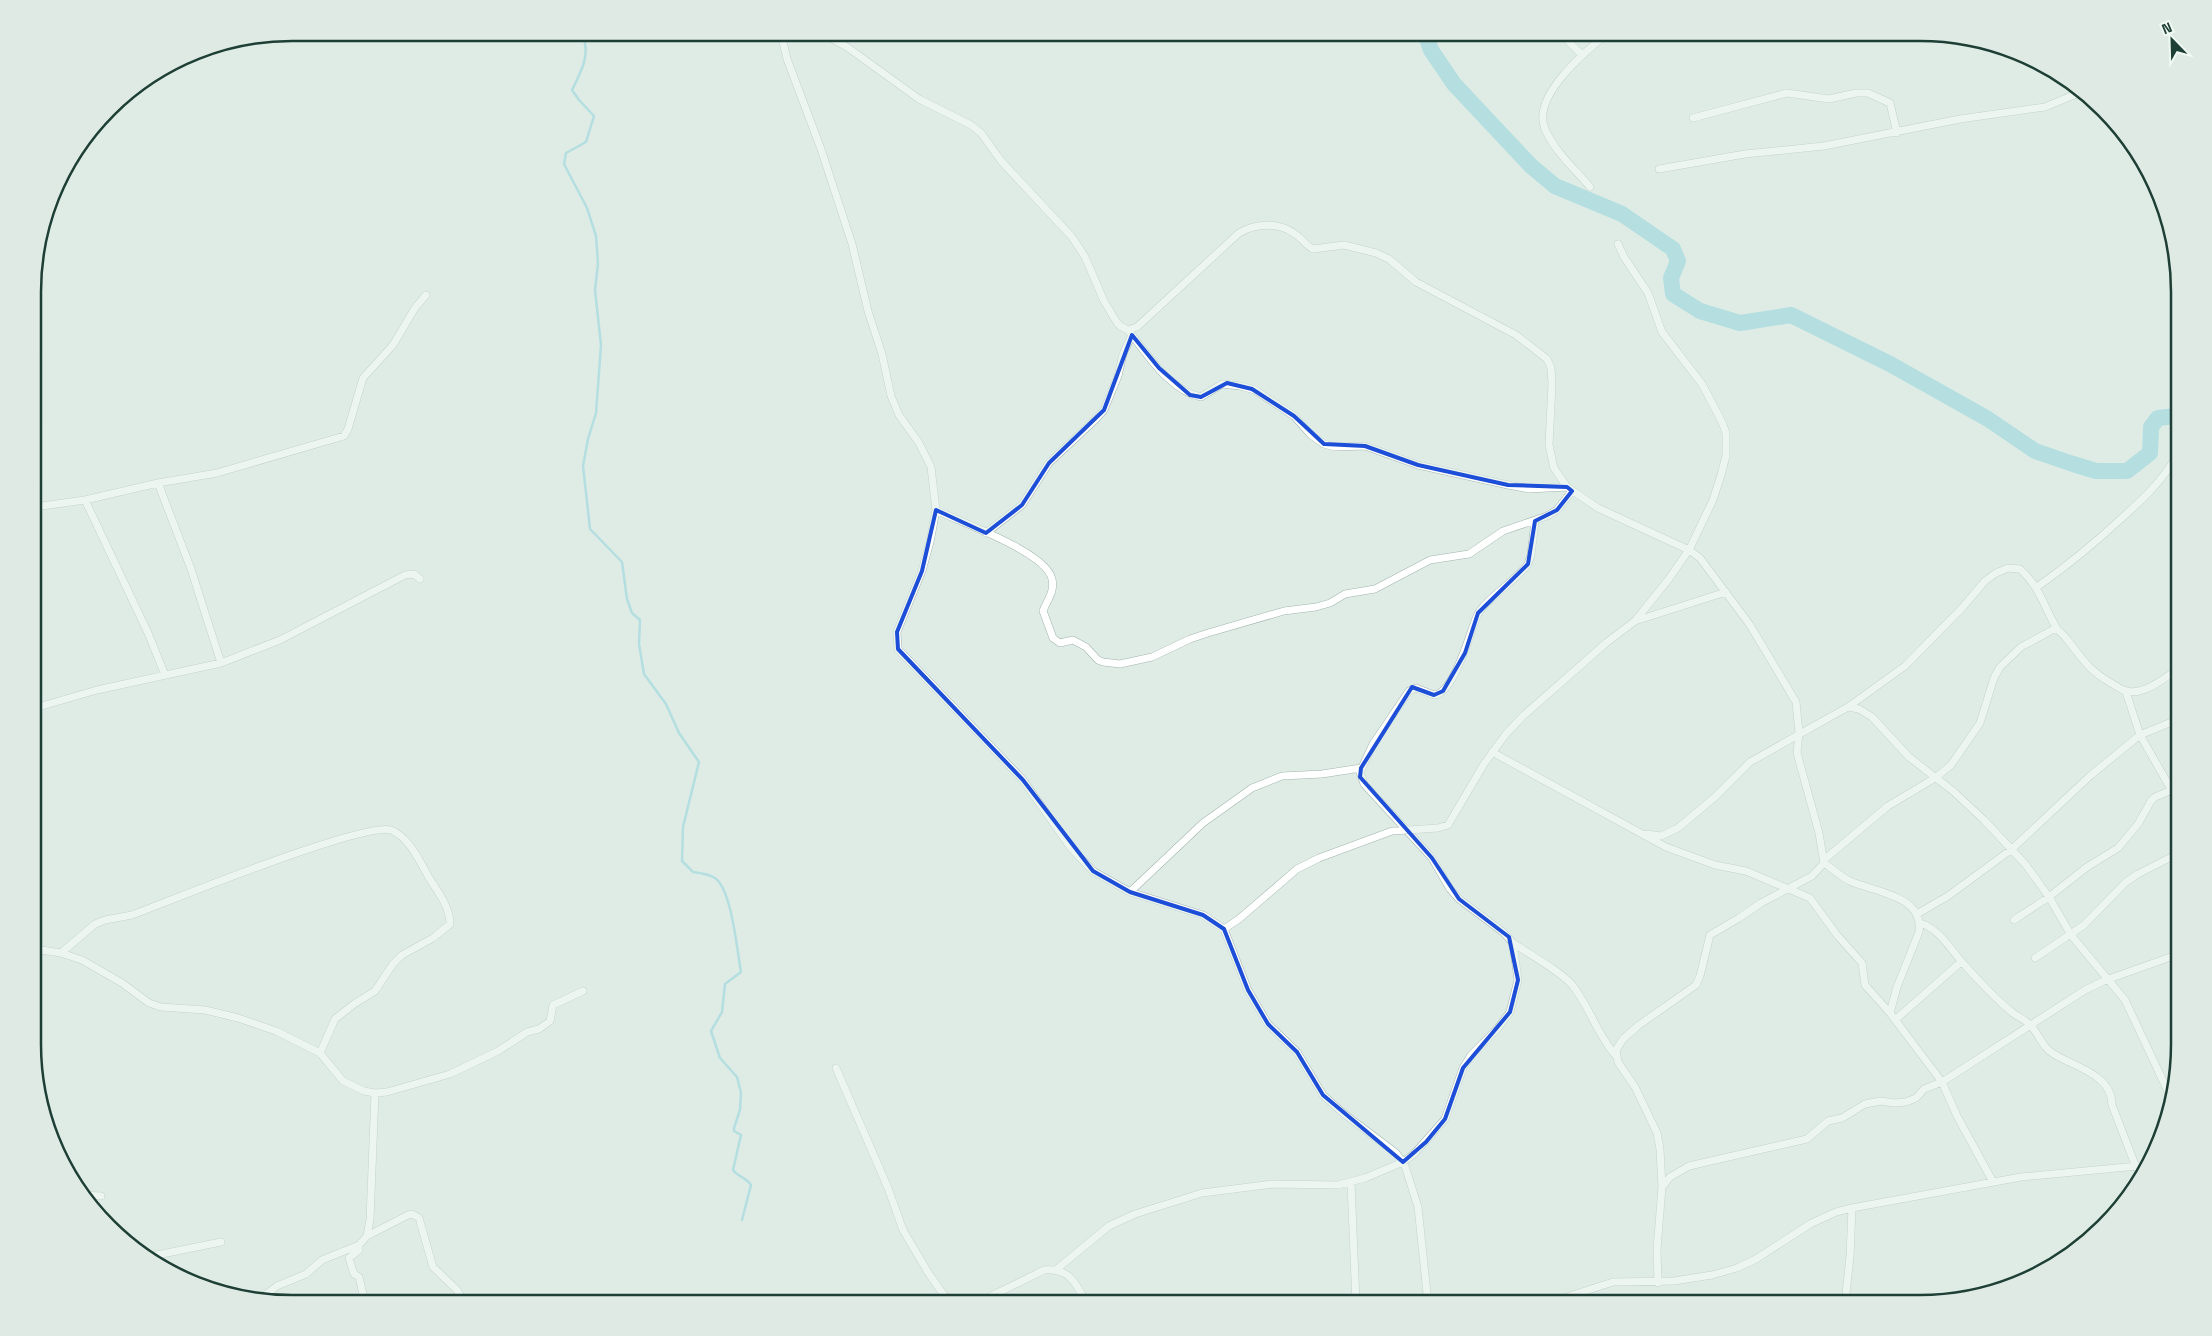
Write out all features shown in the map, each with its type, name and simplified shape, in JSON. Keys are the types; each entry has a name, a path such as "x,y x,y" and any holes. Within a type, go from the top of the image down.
{"street":[{"path":"783,41 787,59 852,244 868,311 882,354 891,396 898,415 919,443 931,467 936,510 922,571 897,632 898,650 1023,780 1080,859 1093,871 1130,892 1203,915 1224,929 1248,990 1268,1024 1291,1044 1324,1095 1343,1113 1382,1140 1396,1152 1403,1162 1410,1176 1418,1207 1427,1295"},
{"path":"837,41 919,99 971,125 981,133 1002,162 1072,237 1085,256 1104,300 1120,326 1130,333 1159,368 1190,394 1200,397 1209,393 1218,385 1227,383 1252,389 1294,416 1311,435 1324,444 1335,447 1365,446 1418,464 1508,486 1530,489 1569,489"},
{"path":"1569,41 1582,55"},
{"path":"1590,187 1567,164 1544,126 1544,113 1547,100 1556,84 1582,55 1598,41"},
{"path":"1693,118 1786,93 1829,99 1862,93 1890,103 1897,133"},
{"path":"1659,169 1745,154 1824,146 1960,119 2045,107 2075,95"},
{"path":"986,533 1022,505 1039,475 1049,463 1104,410 1118,376 1130,333 1239,233 1265,224 1291,231 1313,249 1344,245 1370,250 1388,259 1416,282 1516,335 1547,359 1551,368 1552,384 1549,445 1554,468 1569,489 1598,508 1689,550 1700,558 1750,626 1796,702 1799,733 1797,753 1825,861 1850,881 1892,895 1904,901 1917,914 1920,923 1919,932 1897,986 1890,1013"},
{"path":"1224,929 1239,919 1297,869 1319,858 1392,831 1438,828 1448,825 1492,752 1506,734 1523,716 1606,642 1635,621 1689,550 1721,476 1726,456 1726,433 1702,384 1662,332 1648,293 1624,257 1618,244"},
{"path":"41,506 85,500 158,483 217,474 344,436 348,429 363,378 394,345 415,308 426,295"},
{"path":"2037,587 2089,548 2146,496 2166,475 2171,466"},
{"path":"158,483 191,570 220,663"},
{"path":"936,510 1030,554 1047,568 1052,577 1053,586 1052,595 1043,611 1053,638 1060,643 1073,640 1086,647 1098,660 1120,664 1152,657 1190,639 1208,633 1284,611 1316,607 1330,603 1346,594 1375,589 1421,564 1441,558 1469,554 1503,531 1535,521 1557,510 1569,489"},
{"path":"85,500 148,633 165,675"},
{"path":"1535,521 1532,555 1528,564 1478,613 1465,653 1443,691 1434,695 1416,688 1409,691 1373,744 1361,768 1360,777 1364,784 1432,858 1450,889 1459,899 1503,932 1513,943 1567,978 1635,1087 1657,1133 1660,1149 1662,1187 1657,1249 1658,1282"},
{"path":"1646,834 1661,836 1678,828 1715,798 1750,762 1848,707 1905,666 1944,624 1962,608 1975,590 1996,573 2014,567 2027,575 2037,587 2056,628 2065,636 2086,665 2094,672 2126,692 2141,691 2171,674"},
{"path":"41,706 97,690 220,663 280,640 405,575 414,574 420,579"},
{"path":"1635,621 1726,592"},
{"path":"1616,1056 1616,1050 1623,1039 1696,985 1710,935 1761,903 1812,876 1825,861 1888,806 1935,778 1951,765 1980,724 1994,678 2000,667 2021,647 2056,628"},
{"path":"2126,692 2140,735 2171,788"},
{"path":"1848,707 1859,709 1872,717 1909,757 1967,803 2012,850 2049,897 2071,935 2124,1000 2134,1017 2167,1089"},
{"path":"1917,914 1948,896 2012,850 2091,775 2140,735 2171,722"},
{"path":"1492,752 1558,790 1683,854 1715,865 1746,870 1810,898 1837,935 1862,963 1865,985 1890,1013 1942,1082 1957,1116 1993,1182"},
{"path":"1130,892 1203,823 1252,788 1282,776 1322,774 1361,768"},
{"path":"2014,920 2049,897 2086,867 2118,848 2138,824 2151,801 2171,791"},
{"path":"61,953 95,924 105,920 132,915 300,852 354,835 389,829 400,834 416,856 446,906 450,916 450,924 434,938 402,956 393,964 375,991 335,1019 320,1052"},
{"path":"2035,958 2071,935 2104,906 2126,882 2171,858"},
{"path":"1573,1295 1613,1282 1658,1282 1712,1275 1737,1268 1756,1259 1824,1217 1852,1208 1993,1182 2085,1170 2136,1167 2112,1105 2112,1094 2104,1082 2081,1067 2051,1053 2029,1024 2013,1013 1962,962 1932,928 1920,923"},
{"path":"1057,1269 1109,1226 1135,1214 1202,1193 1273,1184 1321,1186 1351,1182 1403,1162 1426,1142 1445,1119 1462,1068 1471,1055 1498,1028 1510,1012 1518,980 1513,943"},
{"path":"41,950 61,953 82,960 149,1002 161,1007 205,1010 238,1018 276,1031 320,1052 343,1081 364,1091 375,1093 387,1092 431,1080 473,1065 527,1032 539,1028 550,1021 554,1005 583,991"},
{"path":"1662,1187 1670,1177 1689,1166 1807,1139 1828,1121 1842,1118 1865,1104 1880,1101 1906,1102 1916,1098 1924,1089 1942,1082 2029,1024 2085,990 2106,980 2171,957"},
{"path":"1895,1020 1962,962"},
{"path":"836,1068 888,1188 903,1230 945,1295"},
{"path":"367,1236 370,1219 375,1093"},
{"path":"1351,1182 1356,1295"},
{"path":"92,1196 101,1196"},
{"path":"1846,1295 1852,1208"},
{"path":"267,1293 277,1286 306,1274 322,1260 359,1245 367,1236 408,1215 419,1218 433,1267 460,1295"},
{"path":"157,1255 221,1242"},
{"path":"359,1245 359,1250 349,1258 354,1274 359,1277 363,1295"},
{"path":"992,1295 1044,1270 1057,1269 1066,1273 1081,1295"}],"highlighted area":[{"path":"1132,335 1159,368 1190,395 1201,397 1227,383 1252,389 1294,416 1324,444 1365,446 1418,465 1508,485 1567,487 1572,491 1557,510 1535,521 1528,564 1478,613 1465,653 1443,691 1434,695 1412,687 1361,768 1360,777 1432,858 1459,899 1509,937 1518,980 1510,1012 1463,1068 1445,1119 1426,1142 1403,1162 1323,1095 1297,1052 1268,1024 1248,990 1224,929 1203,915 1130,892 1093,871 1023,780 898,649 897,632 922,571 936,510 986,533 1022,505 1049,463 1104,410"}],"waterway":[{"path":"585,41 584,62 572,90 594,116 586,142 566,153 564,164 587,208 596,236 598,264 595,290 601,345 596,413 588,439 583,466 590,529 622,562 627,599 632,613 640,620 639,644 644,674 666,704 679,733 699,762 683,827 682,861 693,872 713,877 721,885 730,907 735,936 741,972 725,984 722,1012 711,1031 720,1058 737,1077 741,1093 740,1110 734,1128 734,1131 741,1135 733,1170 751,1185 742,1220"},
{"path":"1428,41 1431,50 1454,84 1531,166 1555,186 1622,214 1673,249 1678,261 1671,278 1673,294 1700,311 1740,323 1791,315 1890,364 1988,419 2035,451 2096,471 2127,471 2150,453 2151,427 2158,418 2171,417"}]}
